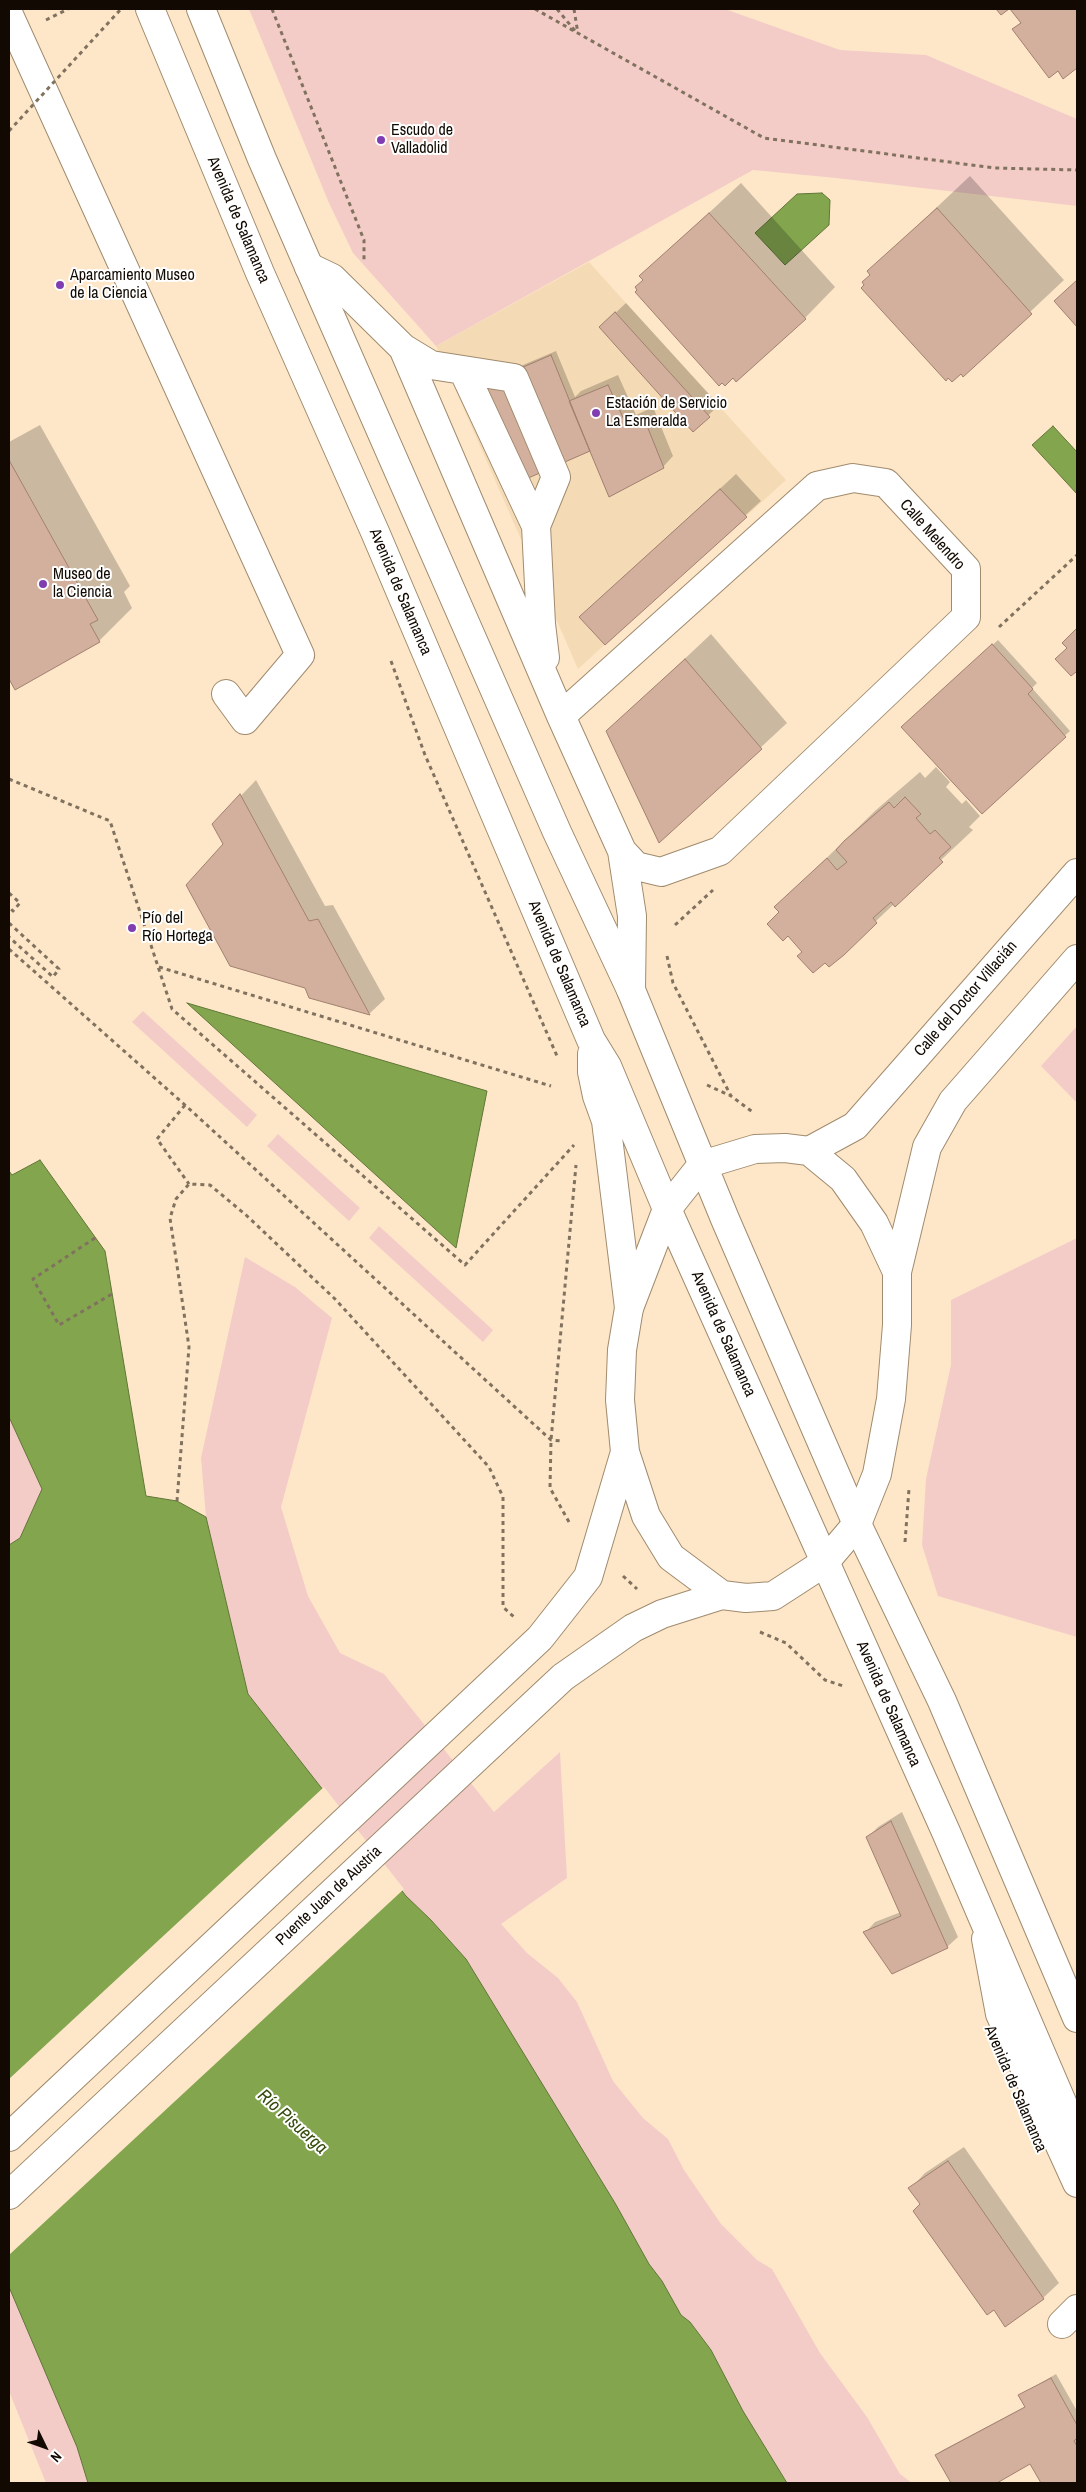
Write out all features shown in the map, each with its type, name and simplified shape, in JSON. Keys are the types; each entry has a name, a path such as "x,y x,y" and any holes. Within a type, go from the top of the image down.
{"main road":[{"name":"Avenida de Salamanca","path":"150,9 264,281 375,532 591,1040 607,1066 667,1210 981,1913 1077,2137"},
{"path":"202,9 262,159 309,268 557,832 631,990 702,1165 857,1524 949,1718 1077,2018"},
{"path":"10,20 300,656 245,720 226,694"},
{"path":"309,268 332,278 403,348 431,365 514,378 556,477 536,526"},
{"path":"403,348 549,689 622,851 632,916 631,990"},
{"path":"463,370 536,526 541,624 549,689"},
{"name":"Calle Melendro","path":"561,716 817,486 853,478 886,484 966,568 966,617 720,851 661,872 636,866 622,851"},
{"name":"Calle del Doctor Villacián","path":"809,1151 856,1126 1077,873"},
{"path":"898,1272 874,1223 843,1179 809,1151 785,1148 755,1149 702,1165 667,1210 629,1308 622,1350 620,1400 625,1452 646,1516 671,1556 722,1595 746,1598 773,1596 824,1564 857,1524 877,1474 891,1399 897,1325 898,1272 927,1147 953,1101 1077,960"},
{"path":"591,1040 592,1072 606,1120 629,1308"},
{"path":"9,2137 540,1638 588,1577 625,1452"},
{"name":"Puente Juan de Austria","path":"9,2195 564,1677 609,1643 633,1628 662,1614 722,1595"},
{"name":"Avenida de Salamanca","path":"981,1913 1000,2014 1077,2183"}],"path":[{"path":"9,131 121,9"},
{"path":"272,9 364,240 365,269"},
{"path":"535,9 578,35 764,138 995,168 1077,170"},
{"path":"557,9 578,35"},
{"path":"574,9 578,35"},
{"path":"389,655 425,755 558,1057"},
{"path":"9,779 110,821 172,1009 465,1265 578,1142 577,1151"},
{"path":"9,893 20,903 13,911 9,906"},
{"path":"9,923 59,969 52,977 9,937"},
{"path":"9,949 185,1105 551,1440 562,1441"},
{"path":"159,967 551,1086"},
{"path":"185,1105 157,1139 189,1184"},
{"path":"576,1161 551,1440 550,1488 557,1505 577,1533 662,1614"},
{"path":"177,1501 189,1347 170,1218 176,1198 189,1184 210,1185 260,1228 334,1299 489,1466 503,1497 503,1607 540,1638"},
{"path":"95,1238 33,1279 59,1325 112,1294"},
{"path":"904,1548 909,1487"},
{"name":"Avenida de Salamanca","path":"753,1632 762,1633 786,1643 825,1680 841,1684 847,1691"}],"shaded area":[{"path":"249,9 725,9 840,50 926,55 1077,119 1077,206 753,170 436,346 353,253 329,203"},
{"name":"Estación de Servicio La Esmeralda","path":"589,262 786,480 578,669 436,346"},
{"path":"143,1011 257,1115 247,1127 132,1022"},
{"path":"1077,1026 1077,1103 1041,1066"},
{"path":"278,1134 360,1208 349,1221 267,1146"},
{"path":"379,1226 493,1330 483,1342 369,1238"},
{"path":"1077,1238 1077,1637 938,1596 922,1545 926,1479 951,1365 951,1300"},
{"path":"245,1257 295,1287 332,1318 281,1507 308,1596 340,1653 384,1674 494,1812 560,1752 567,1878 501,1924 527,1953 558,1978 577,2002 613,2081 643,2118 668,2139 684,2170 721,2224 757,2260 772,2269 820,2353 867,2417 900,2474 912,2483 787,2483 743,2411 711,2350 690,2322 681,2315 662,2281 649,2264 615,2203 466,1959 431,1920 406,1896 248,1694 206,1517 201,1458"},
{"path":"9,1417 42,1489 20,1538 9,1545"},
{"path":"9,2287 77,2447 88,2483 46,2483 9,2391"}],"water":[{"path":"822,193 830,200 829,225 785,265 755,233 797,194"},
{"path":"1053,426 1077,452 1077,494 1032,445"},
{"path":"187,1003 487,1091 456,1248"},
{"name":"Río Pisuerga","path":"40,1160 105,1251 146,1496 177,1501 206,1517 248,1694 406,1896 431,1920 466,1959 615,2203 649,2264 662,2281 681,2315 690,2322 711,2350 743,2411 787,2483 88,2483 77,2447 9,2287 9,1545 20,1538 42,1489 9,1417 9,1171 12,1175"}],"pier":[{"path":"324,1787 404,1889 9,2255 9,2079"}],"building":[{"path":"996,9 1009,9 1001,15"},
{"path":"1010,9 1077,9 1077,68 1063,79 1058,71 1049,78 1012,29 1021,23"},
{"path":"937,208 1032,314 963,377 961,374 952,382 948,378 946,381 861,288 864,285 862,282 870,275 867,271"},
{"path":"709,213 806,319 736,382 733,378 725,386 722,383 719,386 635,292 637,290 635,287 643,280 639,276"},
{"path":"1077,280 1077,327 1054,301"},
{"path":"615,312 710,417 693,432 599,327"},
{"path":"551,355 590,451 526,479 484,384"},
{"path":"608,385 626,424 643,416 664,468 609,497 569,401"},
{"name":"Museo de la Ciencia","path":"9,460 98,620 90,624 100,642 15,690 9,679"},
{"path":"720,489 747,517 605,645 579,617"},
{"path":"1077,628 1077,673 1071,676 1055,659 1067,648 1062,643"},
{"path":"992,644 1033,689 1028,694 1066,737 982,814 901,727"},
{"path":"685,659 762,749 659,843 606,731"},
{"path":"240,794 309,921 318,919 370,1015 309,998 305,988 230,966 186,885 223,844 212,824"},
{"path":"905,797 921,814 916,818 930,834 935,830 951,847 939,858 943,862 895,907 891,902 873,918 877,923 844,955 829,967 825,963 813,973 797,956 802,952 788,936 783,941 767,924 779,912 774,907 827,858 837,870 847,862 836,850 844,841 889,802 894,808"},
{"path":"891,1821 948,1948 892,1974 863,1932 901,1916 866,1837"},
{"path":"948,2161 1044,2299 1005,2327 994,2310 987,2315 913,2211 920,2204 908,2188"},
{"path":"1051,2378 1077,2425 1077,2438 1074,2441 1077,2446 1077,2483 1041,2483 1030,2464 997,2483 951,2483 935,2455 1025,2407 1018,2395"}],"place":[{"name":"Escudo de Valladolid","path":"381,140"},
{"name":"Aparcamiento Museo de la Ciencia","path":"60,285"},
{"name":"Estación de Servicio La Esmeralda","path":"596,413"},
{"name":"Museo de la Ciencia","path":"43,584"},
{"name":"Pío del Río Hortega","path":"132,928"}]}
